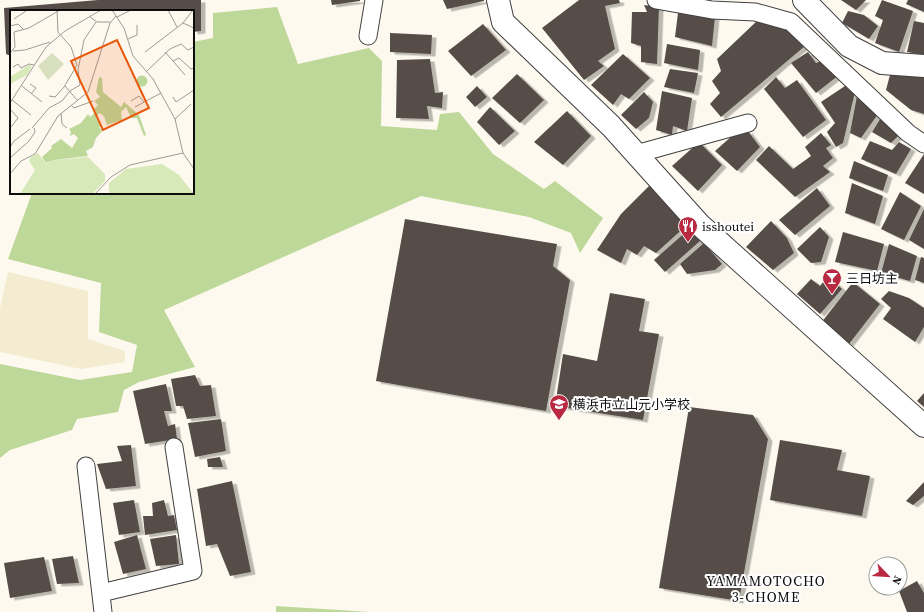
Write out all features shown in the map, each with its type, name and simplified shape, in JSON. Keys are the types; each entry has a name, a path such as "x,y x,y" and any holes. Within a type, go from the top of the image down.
{"street":[{"path":"498,0 503,22 611,126 700,225 924,426"},
{"path":"804,0 849,46 882,63 924,66"}],"lane":[{"path":"368,36 374,0"},
{"path":"656,0 712,10 755,12 791,22 908,133 924,144"},
{"path":"636,154 748,123"},
{"path":"101,593 193,571 174,447"},
{"path":"86,466 103,612"}],"shaded area":[{"path":"8,272 88,291 88,339 125,351 125,362 81,369 0,352 0,308"}],"green space":[{"path":"277,7 298,64 369,48 382,61 381,126 437,130 440,114 459,112 493,154 544,189 555,181 603,218 580,253 571,233 529,217 421,196 164,310 195,367 139,382 124,390 118,412 77,419 72,430 10,450 0,458 0,364 80,380 132,372 137,345 99,332 101,283 8,259 32,194 194,194 194,42 213,38 213,13"},
{"path":"276,606 370,612 276,612"}],"building":[{"path":"98,0 201,0 201,31 194,32 194,10 10,10 10,56 6,54 4,8"},
{"path":"331,0 360,0 360,1 332,5"},
{"path":"443,0 484,0 484,1 447,9"},
{"path":"579,0 619,0 620,3 605,6 615,49 598,61 604,66 584,80 542,28"},
{"path":"841,0 866,0 856,10"},
{"path":"882,0 913,11 899,52 875,43 883,20 875,16"},
{"path":"908,0 924,0 924,12 906,4"},
{"path":"644,5 659,7 657,64 641,62 641,46 631,43 632,12 647,12"},
{"path":"848,11 864,15 878,26 869,39 842,23"},
{"path":"678,13 715,17 712,46 675,37"},
{"path":"759,19 789,27 805,46 721,117 710,104 720,93 712,81 721,71 717,59"},
{"path":"914,21 924,23 924,55 907,52"},
{"path":"483,24 506,50 471,76 448,51"},
{"path":"390,33 432,35 431,54 390,52"},
{"path":"667,44 700,50 698,70 664,63"},
{"path":"808,52 816,63 824,60 839,75 816,93 791,63"},
{"path":"623,54 650,78 629,99 621,94 613,105 591,85"},
{"path":"430,59 435,93 443,92 442,108 427,106 429,119 396,118 397,60"},
{"path":"670,69 698,73 694,93 664,87"},
{"path":"891,71 924,75 924,114 911,110 886,90"},
{"path":"517,74 544,100 520,123 492,98"},
{"path":"776,77 785,88 797,80 826,120 803,137 764,89"},
{"path":"848,84 855,92 843,143 836,147 827,132 835,123 821,102"},
{"path":"477,86 487,97 475,107 466,97"},
{"path":"662,91 692,98 687,131 673,126 672,135 656,130"},
{"path":"644,92 653,102 649,118 636,129 621,115"},
{"path":"857,96 878,114 861,138 850,133"},
{"path":"490,107 515,131 499,145 477,122"},
{"path":"567,111 591,136 563,165 534,142"},
{"path":"882,116 900,134 891,143 872,132"},
{"path":"748,131 760,147 737,171 715,151 732,136"},
{"path":"821,133 831,145 826,148 833,158 823,166 830,172 795,197 756,160 769,146 793,169 811,156 805,147"},
{"path":"870,141 892,150 899,142 911,149 896,174 861,159"},
{"path":"699,142 722,165 698,191 672,166"},
{"path":"924,154 924,194 905,183"},
{"path":"854,161 888,175 883,191 849,178"},
{"path":"852,183 883,196 875,224 845,213"},
{"path":"650,185 687,225 656,253 644,246 637,255 627,249 621,263 597,250 621,214"},
{"path":"817,188 830,206 795,235 779,220"},
{"path":"900,192 921,206 904,240 881,229"},
{"path":"924,209 924,249 909,240"},
{"path":"405,219 557,244 553,266 570,280 546,411 376,381"},
{"path":"771,221 787,238 794,253 773,270 746,247"},
{"path":"820,227 829,237 821,262 811,263 797,249"},
{"path":"688,230 700,241 665,272 654,260"},
{"path":"843,232 884,244 877,271 835,262"},
{"path":"704,243 722,264 715,270 687,274 680,264"},
{"path":"889,244 917,256 910,281 881,273"},
{"path":"921,257 924,258 924,283 915,280"},
{"path":"828,276 842,289 820,314 797,294 811,279 820,286"},
{"path":"853,282 880,304 849,344 821,323"},
{"path":"889,291 909,298 924,308 924,327 915,342 883,319 891,308 881,299"},
{"path":"610,293 645,299 639,331 659,334 643,420 555,406 563,354 597,361"},
{"path":"195,375 200,386 211,385 216,416 187,419 183,406 176,406 171,379"},
{"path":"166,384 172,411 164,411 168,426 175,424 177,439 145,444 133,391"},
{"path":"924,393 924,407 917,401"},
{"path":"689,407 753,415 768,439 739,601 659,588"},
{"path":"221,419 226,451 195,457 188,423"},
{"path":"780,440 842,450 837,470 870,476 862,516 770,500"},
{"path":"131,445 136,486 106,489 97,464 122,461 117,446"},
{"path":"220,457 223,467 208,467 207,459"},
{"path":"232,481 251,572 230,576 217,544 206,546 197,489"},
{"path":"924,482 924,496 913,505 906,501"},
{"path":"134,500 140,532 119,535 113,503"},
{"path":"164,500 168,516 174,515 177,530 145,535 143,516 153,516 152,503"},
{"path":"137,535 146,569 123,574 114,542"},
{"path":"176,535 179,564 156,566 150,539"},
{"path":"73,556 79,583 57,584 52,559"},
{"path":"44,557 52,591 10,598 4,563"},
{"path":"917,581 924,593 924,612 907,612 901,596 908,596 908,586"}],"place":[{"name":"isshoutei","path":"688,243"},
{"name":"三日坊主","path":"832,295"},
{"name":"横浜市立山元小学校","path":"559,421"}],"district":[{"name":"YAMAMOTOCHO 3-CHOME","path":"766,590"}]}
